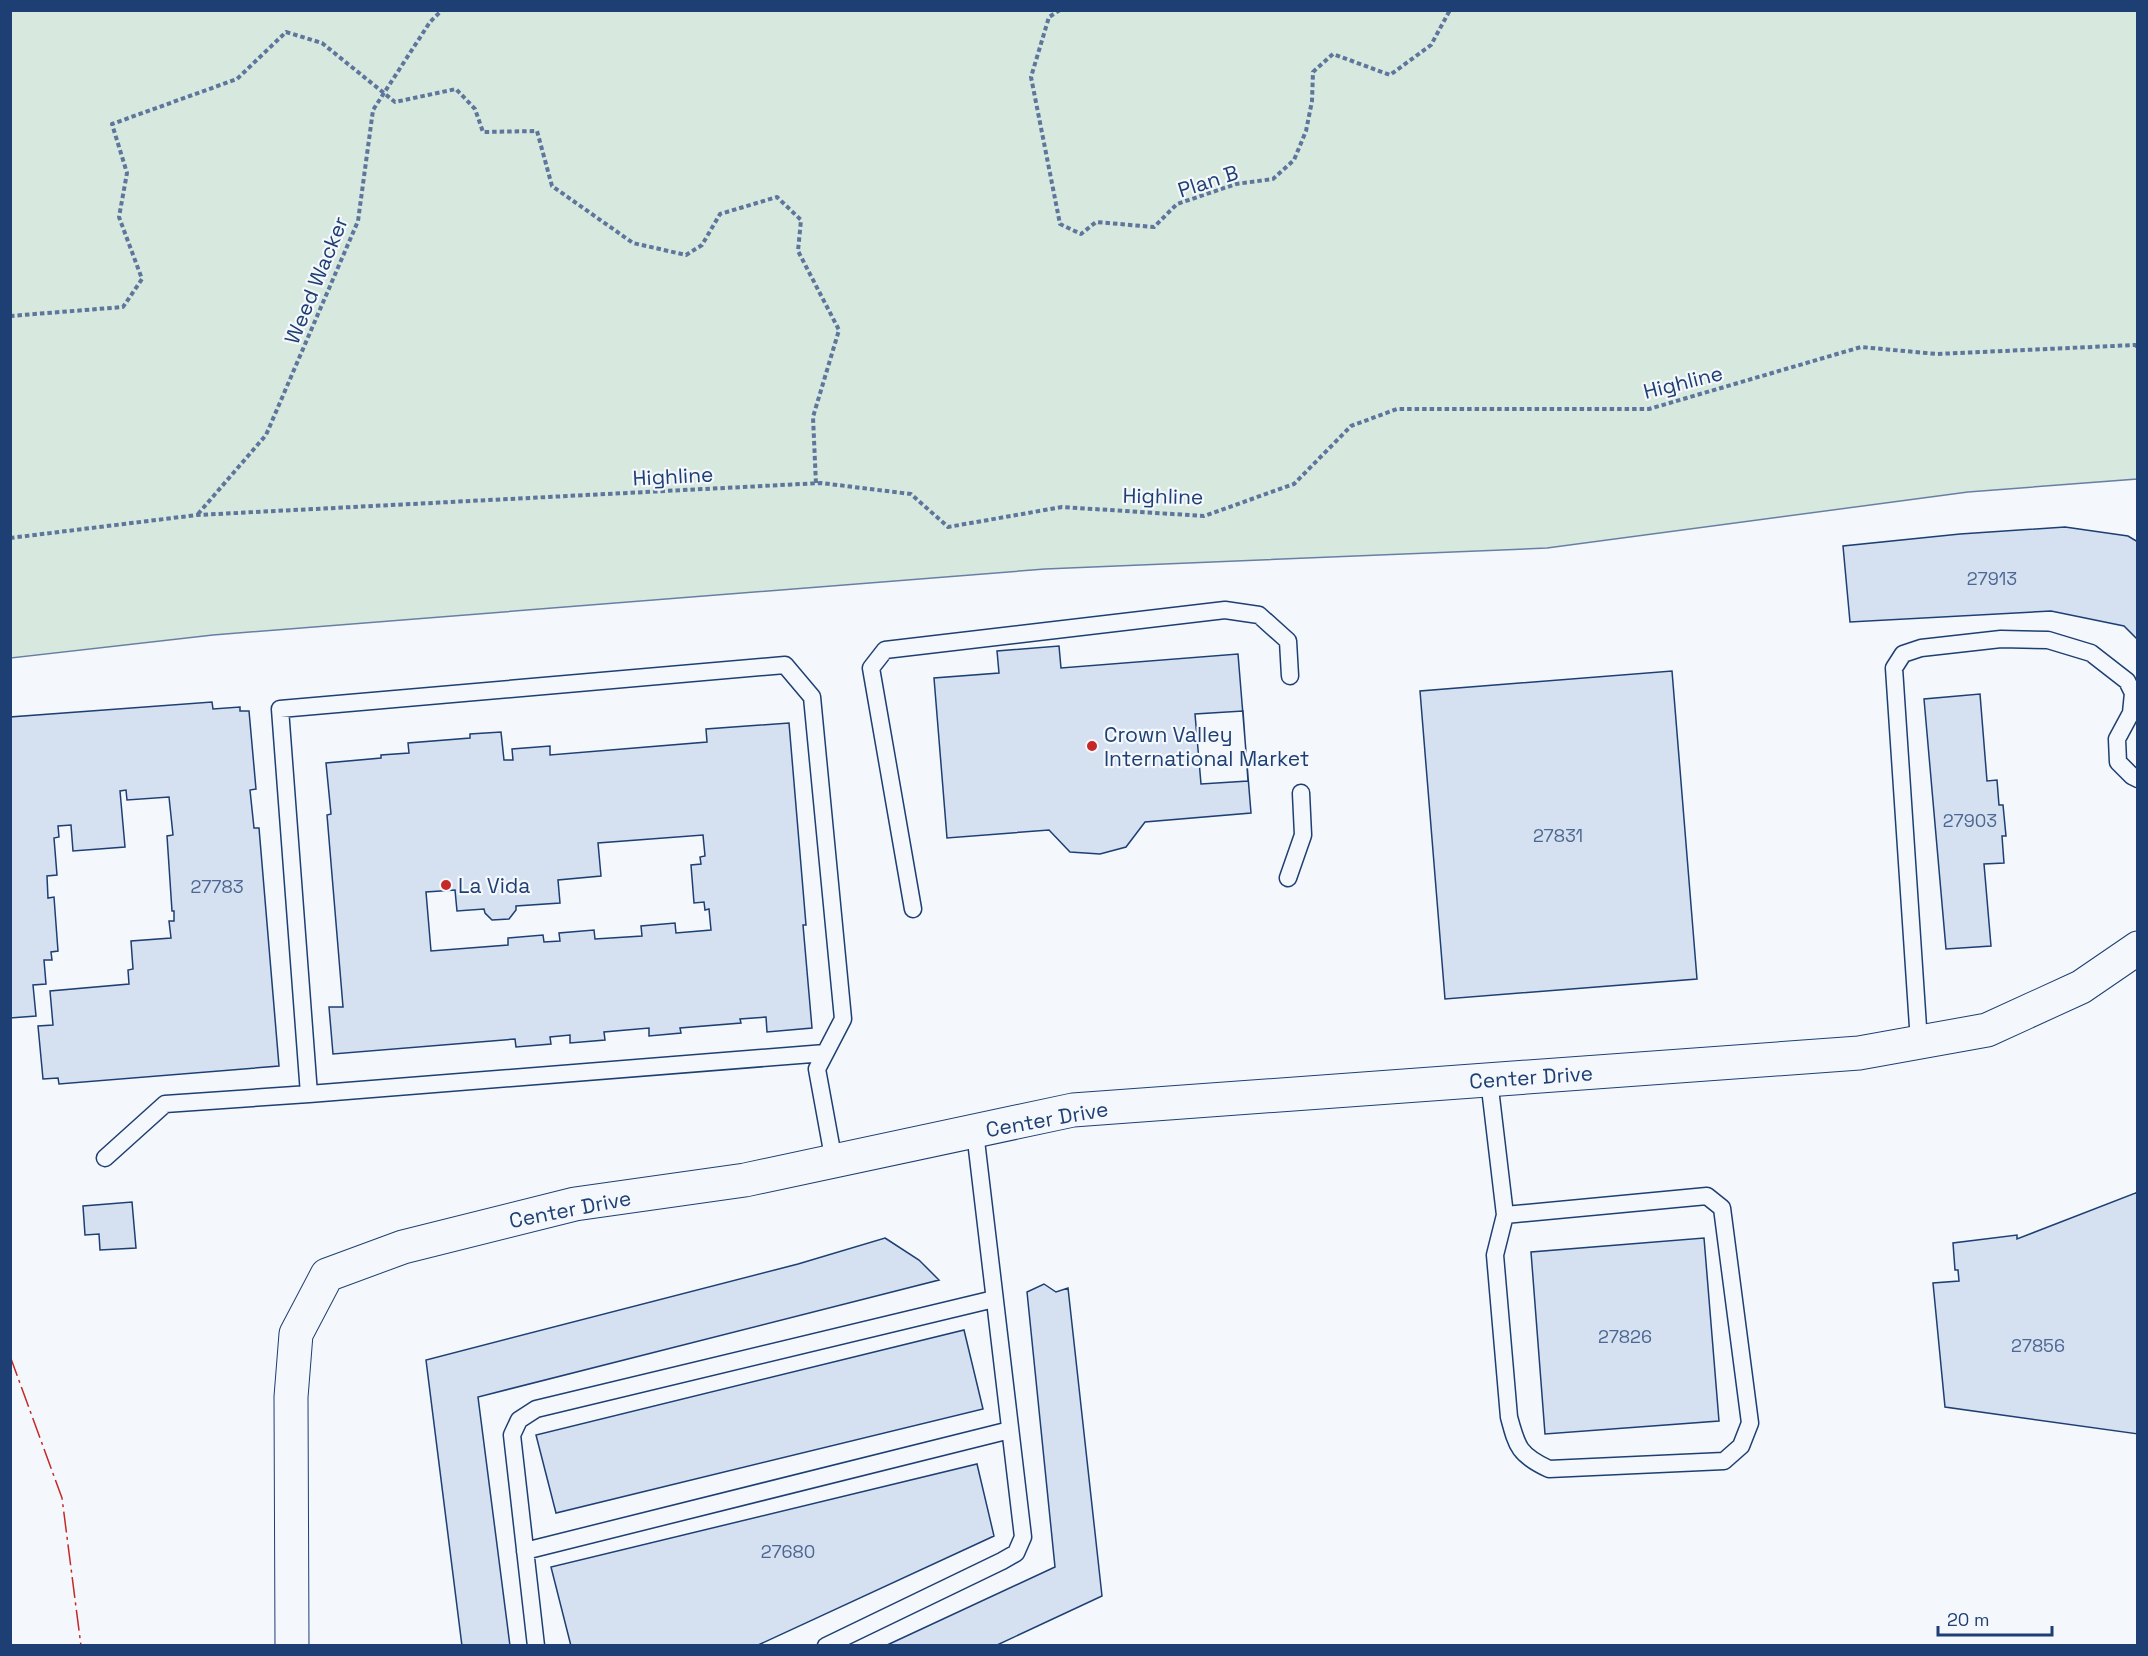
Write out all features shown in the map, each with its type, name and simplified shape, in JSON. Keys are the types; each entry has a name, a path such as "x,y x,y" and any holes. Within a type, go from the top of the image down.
{"street":[{"name":"Center Drive","path":"292,1646 291,1398 296,1334 327,1275 403,1247 575,1204 745,1180 1073,1110 1859,1053 1987,1030 2081,987 2138,948"}],"lane":[{"path":"913,909 871,668 885,650 1225,610 1260,615 1288,641 1290,676"},
{"path":"1919,1042 1894,668 1903,654 1921,648 2001,639 2048,640 2091,653 2127,681 2133,693 2131,713 2118,739 2118,762 2138,779"},
{"path":"309,1094 280,709 784,665 812,697 843,1019 817,1069 834,1161"},
{"path":"1288,878 1303,836 1301,793"},
{"path":"105,1158 165,1104 825,1053"},
{"path":"1489,1080 1505,1215 1495,1255 1509,1417 1516,1441 1530,1460 1549,1469 1724,1461 1741,1446 1750,1423 1722,1208 1707,1196 1505,1215"},
{"path":"826,1646 1002,1561 1016,1552 1023,1537 975,1132"},
{"path":"536,1646 512,1435 519,1420 536,1409 994,1299"},
{"path":"525,1551 1010,1430"}],"path":[{"name":"Weed Wacker","path":"197,515 266,435 358,220 374,110 430,22 442,10"},
{"name":"Plan B","path":"1060,10 1049,17 1031,77 1060,224 1081,234 1096,222 1154,227 1177,204 1236,184 1273,179 1294,160 1306,131 1312,101 1313,72 1333,54 1390,75 1431,45 1450,10"},
{"path":"10,316 123,307 142,279 119,217 127,173 112,124 237,79 286,32 322,43 395,102 456,90 475,110 483,132 537,131 552,186 633,243 686,255 702,245 720,214 777,197 801,220 798,251 839,330 813,417 816,484"},
{"name":"Highline","path":"10,538 197,515 816,484 911,494 948,527 1062,507 1204,516 1294,484 1351,426 1397,409 1649,409 1862,347 1937,354 2135,345 2138,347"}],"shaded area":[{"path":"10,11 2137,11 2137,479 1968,492 1547,548 1045,569 213,635 11,658"}],"building":[{"path":"2065,527 2128,536 2138,542 2138,640 2124,626 2051,611 1850,622 1843,546 1960,534"},
{"name":"Crown Valley International Market","path":"1059,646 1061,668 1238,654 1251,813 1145,822 1126,847 1100,854 1070,852 1049,830 947,838 934,678 999,673 997,651"},
{"path":"1672,671 1697,979 1445,999 1420,691"},
{"path":"1980,694 1987,781 1997,780 1999,805 2003,805 2006,836 2002,836 2004,863 1984,864 1991,946 1946,949 1924,699"},
{"path":"212,702 213,709 240,707 240,711 249,711 256,789 250,790 254,828 259,828 279,1066 59,1084 58,1078 43,1079 38,1026 53,1025 50,991 129,984 128,970 133,969 131,941 171,938 169,921 174,921 174,911 172,911 167,836 173,835 169,797 127,800 126,790 120,791 125,847 73,851 71,825 58,826 59,837 54,838 57,875 47,876 48,898 54,897 58,951 51,952 52,960 44,960 46,984 33,985 36,1016 10,1018 10,717"},
{"path":"1243,711 1248,781 1201,784 1195,714"},
{"name":"La Vida","path":"789,723 812,1028 767,1032 766,1017 740,1019 741,1023 680,1028 681,1033 649,1036 649,1028 604,1032 605,1040 570,1043 570,1035 550,1037 551,1044 516,1047 515,1039 333,1054 329,1007 343,1007 327,815 331,814 326,763 409,753 408,743 470,738 470,734 501,732 504,760 513,760 512,749 550,746 550,755 707,742 706,729","holes":["703,835 705,856 700,857 701,864 691,865 694,903 704,902 705,910 709,909 711,930 676,933 675,923 641,926 642,936 595,939 594,930 559,933 560,941 544,942 543,935 508,938 508,945 431,951 426,892 455,890 457,911 484,909 492,920 509,919 516,910 516,906 560,903 558,880 601,876 598,843"]},
{"path":"2138,1192 2138,1434 1945,1407 1933,1283 1959,1281 1958,1270 1955,1270 1953,1243 2017,1235 2017,1239"},
{"path":"132,1202 136,1248 100,1250 99,1234 85,1235 83,1206"},
{"path":"885,1238 919,1260 939,1280 478,1397 510,1646 462,1646 426,1360 798,1264"},
{"path":"1704,1238 1719,1421 1545,1434 1531,1252"},
{"path":"1044,1284 1056,1292 1068,1288 1102,1596 995,1646 885,1646 1055,1567 1027,1292"},
{"path":"964,1330 983,1409 556,1513 536,1435"},
{"path":"977,1464 994,1536 756,1646 571,1646 551,1567"}],"power":[{"path":"10,1356 62,1498 81,1646"}],"place":[{"name":"Crown Valley International Market","path":"1092,746"},
{"name":"La Vida","path":"446,885"}]}
